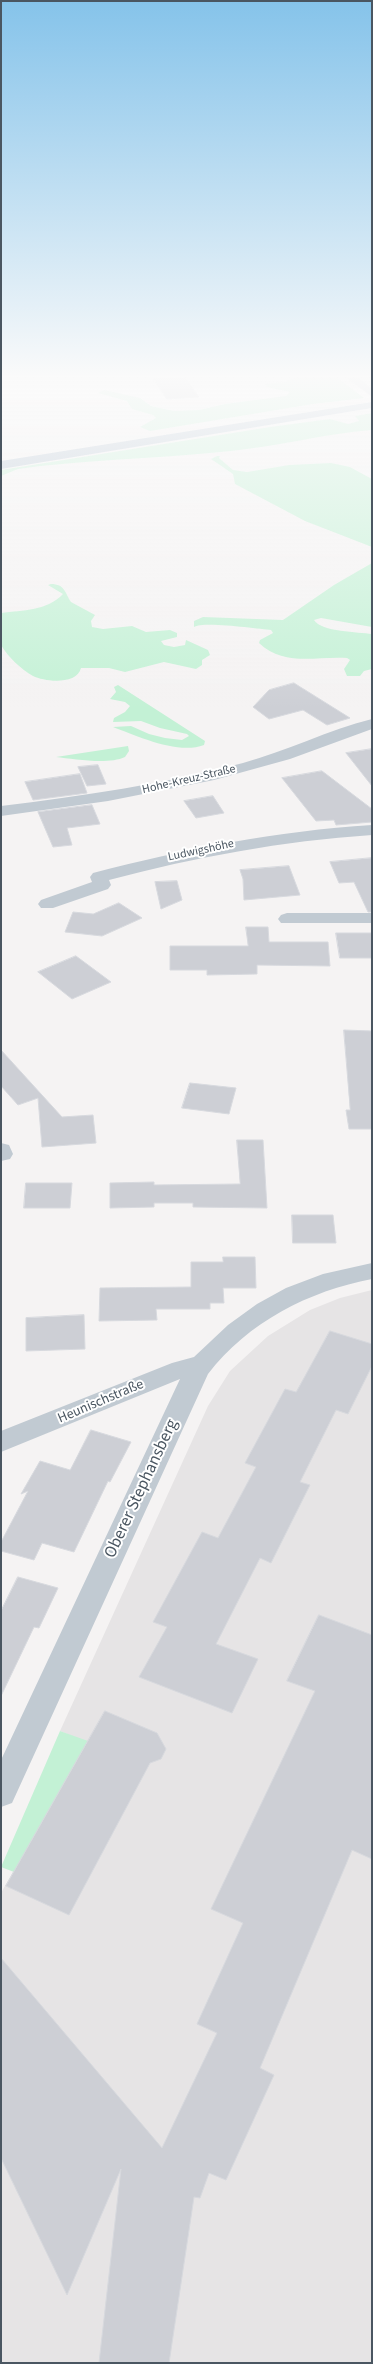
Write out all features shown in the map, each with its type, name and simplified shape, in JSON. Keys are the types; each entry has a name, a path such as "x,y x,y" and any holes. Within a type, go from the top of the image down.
{"street":[{"name":"Hohe-Kreuz-Straße","path":"1,811 74,802 194,780 283,756 372,724"},
{"name":"Ludwigshöhe","path":"47,904 102,885 99,877 162,860 256,840 372,830"},
{"path":"287,919 372,918"},
{"name":"Oberer Stephansberg","path":"1,1794 186,1393 202,1364 231,1335 273,1306 307,1288 342,1277 372,1271"},
{"name":"Heunischstraße","path":"1,1442 181,1369 202,1364"}],"shaded area":[{"path":"372,1290 372,2363 1,2363 1,1893 87,1742 60,1731 208,1406 230,1371 268,1336 310,1310 340,1298"}],"green space":[{"path":"243,488 372,488 372,547 305,521"},
{"path":"372,563 372,627 321,618 314,620 324,627 332,629 372,634 372,669 364,671 360,676 347,676 344,669 350,660 347,658 290,658 269,650 259,643 260,640 273,633 271,630 219,625 200,625 194,627 194,621 203,617 283,620 334,585"},
{"path":"56,584 62,587 71,602 95,615 91,621 92,627 103,629 132,626 146,632 170,630 177,633 177,637 161,641 164,645 174,647 185,645 186,640 208,650 210,655 202,660 202,665 196,669 164,662 125,672 109,668 81,668 74,677 60,681 45,680 33,676 15,662 1,645 1,613 34,609 57,600 63,594 48,585"},
{"path":"118,685 205,741 204,745 182,748 170,746 145,739 113,727 131,726 149,734 165,738 182,740 189,736 187,734 160,728 141,721 113,722 114,718 125,712 130,706 125,702 110,699 116,692 114,687"},
{"path":"128,746 129,751 125,757 110,761 91,761 56,757"},
{"path":"60,1731 88,1741 14,1872 1,1867"}],"building":[{"path":"294,683 350,718 327,725 303,710 269,719 253,707 269,690"},
{"path":"372,749 372,786 346,753"},
{"path":"98,765 106,784 87,786 78,767"},
{"path":"322,771 372,809 372,822 336,825 334,820 316,821 282,778"},
{"path":"80,774 87,793 33,800 25,782"},
{"path":"213,796 224,813 196,818 184,801"},
{"path":"92,805 100,824 67,828 72,845 53,847 38,812"},
{"path":"372,858 372,912 368,912 354,882 339,883 330,862"},
{"path":"289,866 300,895 244,900 243,879 240,870"},
{"path":"177,881 182,900 161,909 155,882"},
{"path":"119,903 142,918 102,936 65,932 73,912 93,914"},
{"path":"246,927 268,927 269,942 328,942 330,966 257,965 257,974 207,975 207,970 170,970 170,946 248,946"},
{"path":"336,933 372,933 372,958 340,958"},
{"path":"76,956 111,982 72,999 38,972"},
{"path":"344,1030 372,1031 372,1129 349,1129 346,1110 350,1110"},
{"path":"1,1050 62,1117 93,1115 96,1143 42,1147 38,1098 18,1105 1,1086"},
{"path":"190,1083 236,1088 229,1114 182,1108"},
{"path":"237,1140 263,1140 267,1208 193,1207 193,1203 154,1203 154,1207 110,1208 110,1183 154,1182 154,1185 240,1184"},
{"path":"26,1183 72,1183 70,1208 24,1208"},
{"path":"292,1215 333,1215 336,1243 293,1243"},
{"path":"223,1257 255,1257 256,1288 223,1288 224,1303 210,1303 210,1309 156,1309 157,1320 99,1321 100,1288 191,1287 191,1262 223,1262"},
{"path":"84,1315 85,1349 26,1351 26,1318"},
{"path":"330,1331 372,1344 372,1366 348,1414 336,1410 300,1482 310,1485 271,1563 260,1558 216,1644 258,1659 232,1713 139,1677 167,1627 153,1622 202,1532 218,1538 256,1467 245,1463 285,1389 296,1392"},
{"path":"91,1430 131,1442 110,1482 108,1481 74,1552 42,1543 34,1560 1,1551 1,1542 28,1491 21,1494 40,1461 70,1470"},
{"path":"18,1577 58,1588 39,1628 34,1627 1,1696 1,1611"},
{"path":"319,1615 372,1635 372,1859 352,1850 260,2068 274,2075 226,2180 209,2173 200,2198 194,2197 169,2363 99,2363 121,2169 67,2295 1,2158 1,1958 162,2148 217,2033 197,2024 243,1923 211,1909 315,1691 287,1681"},
{"path":"105,1711 157,1733 166,1749 161,1759 150,1763 69,1915 6,1886"}]}
